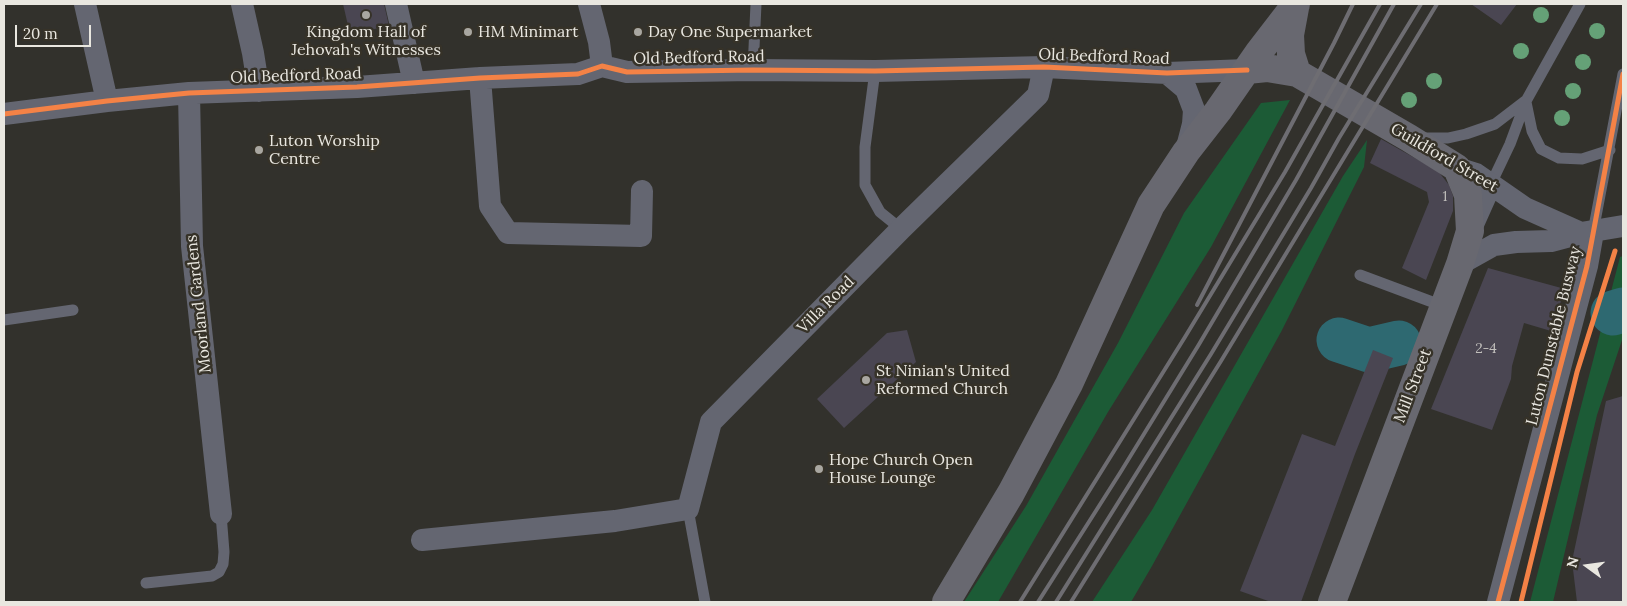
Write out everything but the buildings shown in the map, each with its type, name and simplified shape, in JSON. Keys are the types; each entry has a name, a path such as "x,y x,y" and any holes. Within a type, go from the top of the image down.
{"highway":[{"path":"1247,70 1267,68 1297,73 1291,54 1290,35 1296,5"},
{"path":"946,602 1011,492 1069,384 1151,205 1186,152 1218,112 1259,52 1296,5"},
{"name":"Guildford Street","path":"1297,73 1457,168"},
{"name":"Mill Street","path":"1332,602 1460,264 1470,231 1468,195 1457,168"}],"street":[{"path":"85,4 107,101"},
{"path":"242,4 259,91"},
{"path":"396,4 414,83"},
{"path":"589,4 599,42 602,66"},
{"name":"Old Bedford Road","path":"4,114 189,93 578,74 602,66 627,72 875,71 1044,67 1167,73 1247,70"},
{"name":"Villa Road","path":"688,509 711,422 901,229 1038,95 1044,67"},
{"name":"Old Bedford Road","path":"1167,73 1186,90 1194,110 1193,124 1186,152"},
{"path":"480,78 490,206 508,233 641,236 642,191"},
{"name":"Moorland Gardens","path":"189,93 192,246 221,514"},
{"name":"Guildford Street","path":"1457,168 1476,174 1525,208 1587,232"},
{"path":"1470,231 1491,184"},
{"path":"1460,264 1494,245 1551,241 1623,226"},
{"name":"Luton Dunstable Busway","path":"1498,602 1587,266 1587,232"},
{"path":"422,540 615,521 688,509"}],"lane":[{"path":"753,70 756,4"},
{"path":"1491,184 1510,144 1526,101 1580,4"},
{"path":"875,71 865,147 865,185 880,212 901,229"},
{"name":"Luton Dunstable Busway","path":"1587,232 1610,150 1623,74"},
{"path":"1409,138 1448,138 1466,134 1495,124 1526,101"},
{"path":"1526,101 1532,130 1541,149 1559,158 1582,159 1610,150"},
{"path":"1614,122 1623,107"},
{"path":"1360,275 1443,306"},
{"path":"4,320 73,310"},
{"path":"688,509 705,602"},
{"path":"146,583 212,576 218,572 223,564 224,552 221,514"}],"green space":[{"path":"1290,100 1211,247 1108,412 998,602 964,602 1026,506 1118,343 1184,213 1261,103"},
{"path":"1367,140 1364,167 1281,332 1131,602 1092,602 1152,510 1343,176"},
{"path":"1623,256 1623,337 1597,415 1553,602 1530,602 1620,257"}],"waterway":[{"path":"1613,313 1623,310"},
{"path":"1339,340 1369,350 1399,343"}],"railway":[{"path":"1197,305 1353,4"},
{"path":"1020,602 1285,172 1380,4"},
{"path":"1038,602 1198,346 1296,180 1394,4"},
{"path":"1056,602 1211,354 1421,4"},
{"path":"1071,602 1221,361 1437,4"}],"cycle path":[{"path":"4,114 189,93 357,87 480,78 578,74 602,66 627,72 875,71 1044,67 1167,73 1247,70"},
{"path":"1498,602 1587,266 1623,74"},
{"path":"1521,602 1577,372 1615,251"}],"place":[{"name":"Kingdom Hall of Jehovah's Witnesses","path":"366,15"},
{"name":"HM Minimart","path":"468,32"},
{"name":"Day One Supermarket","path":"638,32"},
{"name":"Luton Worship Centre","path":"259,150"},
{"name":"St Ninian's United Reformed Church","path":"866,380"},
{"name":"Hope Church Open House Lounge","path":"819,469"}]}
